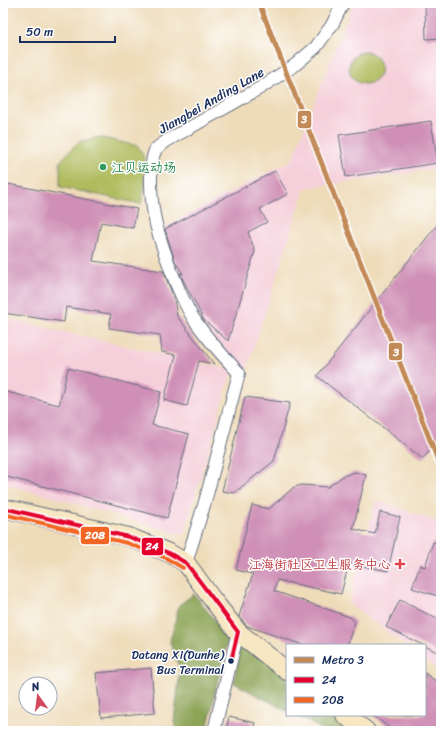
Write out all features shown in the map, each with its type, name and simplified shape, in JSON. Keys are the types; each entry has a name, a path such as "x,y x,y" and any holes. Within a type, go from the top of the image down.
{"street":[{"name":"Jiangbei Anding Lane","path":"186,563 240,372 219,351 196,323 186,306 159,238 152,208 151,185 153,156 157,148 168,140 260,88 306,56 316,47 332,25 343,3"},
{"path":"3,508 129,537 169,553 186,563 212,600 238,632 286,670"},
{"path":"214,731 238,632"},
{"path":"346,716 366,731"}],"shaded area":[{"path":"353,3 441,3 441,168 305,188 246,372 231,361 190,309 158,230 292,160"},
{"path":"3,318 232,370 184,535 3,483"},
{"name":"江海街社区卫生服务中心","path":"376,500 441,523 441,672 426,661 426,644 404,644 349,604"}],"green space":[{"path":"362,52 368,52 377,56 381,68 377,80 368,84 362,84 353,80 349,71 349,65 353,56"},
{"name":"江贝运动场","path":"99,137 138,146 145,160 146,167 141,204 60,187 60,162 78,142"},
{"path":"194,594 216,622 230,634 221,665 207,731 177,731 174,722 180,670 170,642 179,605"},
{"path":"246,646 286,674 286,710 234,683 239,649"},
{"path":"297,716 341,716 361,731 326,731"}],"building":[{"path":"425,3 441,3 441,38 426,39"},
{"path":"431,121 438,163 346,177 339,135"},
{"path":"275,171 288,194 260,209 267,222 248,232 255,251 228,341 204,320 180,273 183,274 175,261 165,229"},
{"path":"3,183 137,209 133,228 101,222 93,261 163,271 174,298 177,316 214,364 199,361 187,406 164,400 176,355 162,352 160,335 109,328 111,314 66,307 64,322 3,313"},
{"path":"441,220 441,436 423,459 317,376"},
{"path":"68,368 161,392 152,425 189,434 167,518 3,476 3,391 59,405"},
{"path":"245,397 290,403 274,461 234,493 222,491"},
{"path":"355,472 366,475 353,529 375,534 380,512 400,517 388,571 349,563 341,594 277,580 274,591 350,617 355,622 347,644 300,644 247,626 239,616 253,574 236,570 252,505 269,509 294,487 302,485 328,487 343,476"},
{"path":"433,542 441,544 441,597 412,588 420,565 425,567"},
{"path":"400,600 441,621 441,654 426,647 426,644 421,644 386,627"},
{"path":"151,668 155,713 101,718 96,673"},
{"path":"426,674 441,685 441,731 394,731 373,716 426,716"},
{"path":"229,717 255,723 253,731 226,731"}],"metro line":[{"name":"3","path":"259,3 441,468"}],"transit line":[{"name":"24","path":"3,508 129,537 169,553 186,563 238,632 231,661"},
{"name":"208","path":"3,514 127,543 166,558 183,568"}],"place":[{"name":"江贝运动场","path":"103,167"},
{"name":"江海街社区卫生服务中心","path":"400,564"},
{"name":"Datang Xi(Dunhe) Bus Terminal","path":"231,661"}]}
